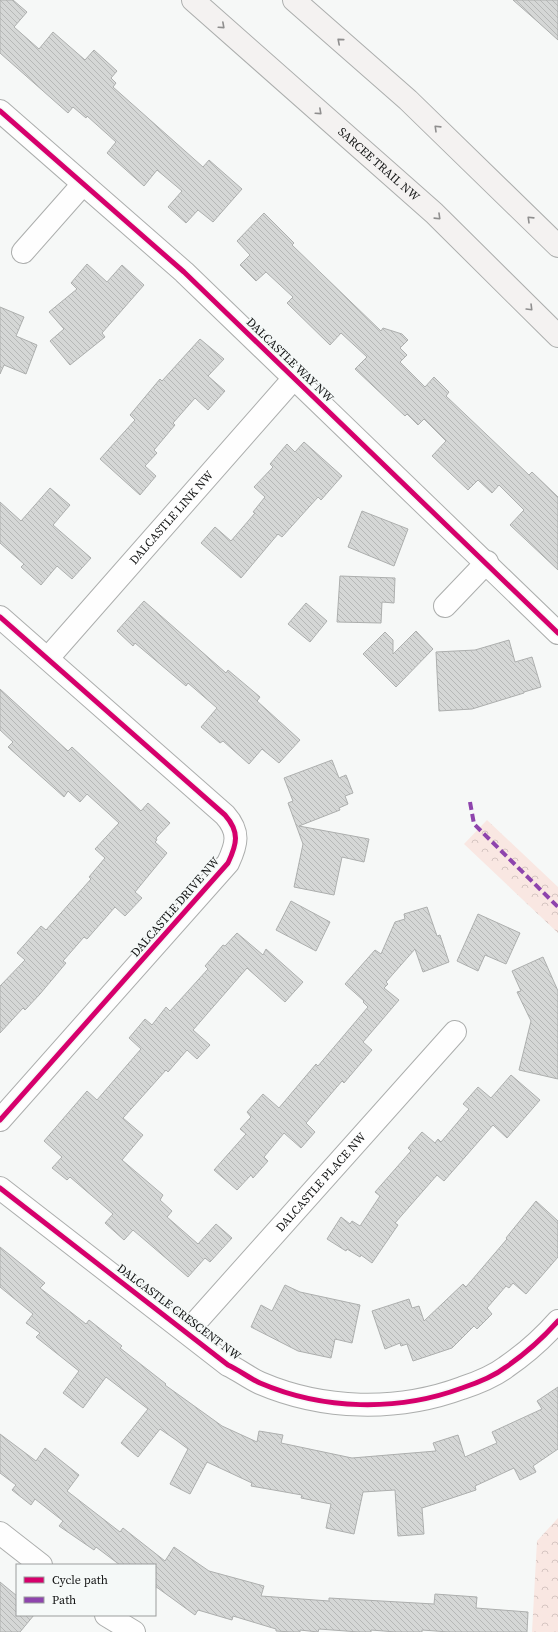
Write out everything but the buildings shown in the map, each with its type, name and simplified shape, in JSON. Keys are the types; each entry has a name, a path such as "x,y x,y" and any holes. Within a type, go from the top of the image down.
{"main road":[{"name":"SARCEE TRAIL NW","path":"193,0 434,213 558,336"},
{"path":"294,0 408,100 558,246"}],"street":[{"name":"DALCASTLE WAY NW","path":"0,110 184,272 487,562 558,633"},
{"path":"23,252 83,184"},
{"name":"DALCASTLE LINK NW","path":"48,658 295,377"},
{"path":"445,606 487,562"},
{"name":"DALCASTLE DRIVE NW","path":"0,616 225,815 231,822 236,840 234,851 228,863 0,1120"},
{"name":"DALCASTLE PLACE NW","path":"187,1332 454,1032"},
{"name":"DALCASTLE CRESCENT NW","path":"0,1188 228,1364 259,1382 296,1396 339,1404 400,1404 441,1396 478,1383 505,1368 544,1336 558,1321"},
{"path":"0,1533 40,1564"},
{"path":"108,1616 134,1632"}],"green space":[{"path":"487,820 558,887 558,933 464,844"},
{"path":"558,1518 558,1632 532,1632 537,1541"}],"marked path":[{"path":"470,802 474,824 558,907"}],"cycle path":[{"path":"0,111 184,272 558,633"},
{"path":"0,617 225,815 233,827 236,838 228,863 0,1120"},
{"path":"0,1188 228,1365 260,1383 309,1399 360,1405 412,1401 437,1396 479,1382 501,1371 534,1346 558,1321"}]}
